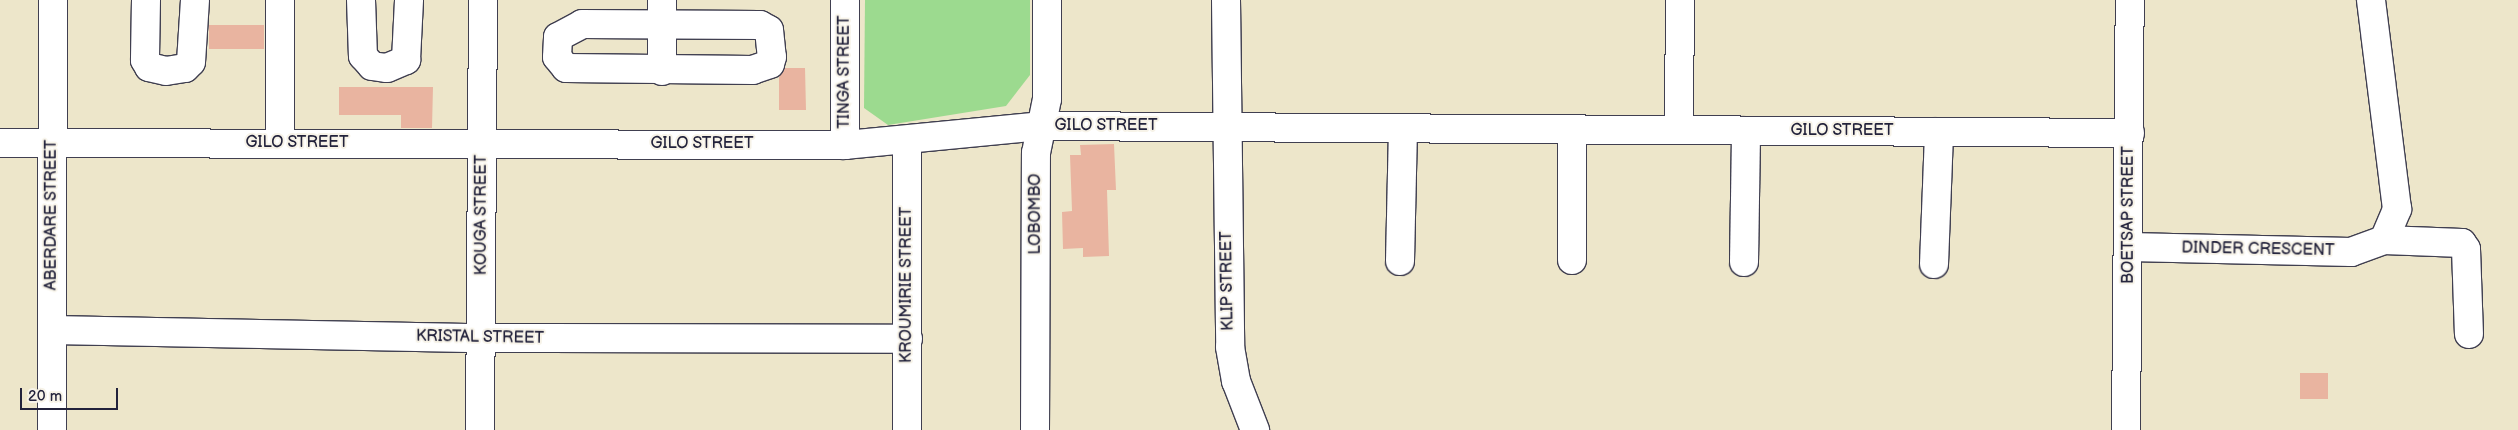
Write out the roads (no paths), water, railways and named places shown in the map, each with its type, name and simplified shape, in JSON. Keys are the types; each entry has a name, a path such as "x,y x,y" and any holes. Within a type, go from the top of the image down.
{"street":[{"name":"ABERDARE STREET","path":"52,430 53,0"},
{"path":"146,0 145,60 148,67 166,71 185,68 191,62 195,0"},
{"path":"280,0 280,143"},
{"path":"361,0 363,56 372,66 387,68 406,60 409,0"},
{"name":"KOUGA STREET","path":"480,430 483,0"},
{"name":"TINGA STREET","path":"845,0 845,145"},
{"name":"LOBOMBO","path":"1035,430 1036,153 1047,99 1047,0"},
{"name":"KLIP STREET","path":"1226,0 1230,347 1236,381 1255,430"},
{"path":"1679,130 1680,0"},
{"name":"BOETSAP STREET","path":"2126,430 2130,0"},
{"path":"2371,0 2397,209 2384,240"},
{"path":"662,13 662,71"},
{"path":"662,13 760,25 769,30 773,48 770,64 763,68 662,71 566,68 556,47 558,37 572,26 662,13"},
{"name":"GILO STREET","path":"0,143 845,145 1042,126 2130,133"},
{"path":"1400,262 1403,128"},
{"path":"1572,130 1572,260"},
{"path":"1744,262 1746,131"},
{"path":"1934,264 1938,132"},
{"name":"KROUMIRIE STREET","path":"906,140 907,430"},
{"name":"DINDER CRESCENT","path":"2129,247 2351,252 2384,240 2462,243 2469,334"},
{"name":"KRISTAL STREET","path":"52,330 481,338 908,339"}]}
